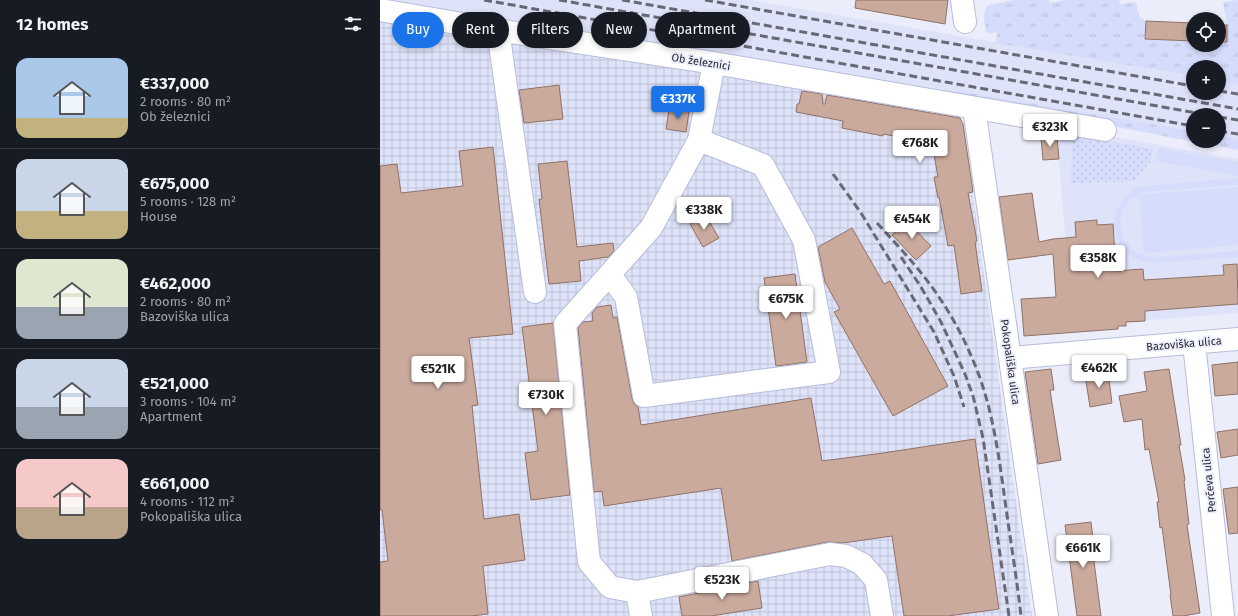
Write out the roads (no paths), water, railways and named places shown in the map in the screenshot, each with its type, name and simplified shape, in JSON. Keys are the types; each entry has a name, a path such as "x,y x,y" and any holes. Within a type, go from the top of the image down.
{"street":[{"path":"962,0 966,22"},
{"name":"Ob železnici","path":"380,10 452,22"},
{"name":"Ob železnici","path":"509,32 714,63 1105,130"},
{"path":"500,48 534,292"},
{"path":"714,63 699,140 651,228 565,324 589,562 610,587 637,592 830,554 846,556 862,564 876,580 882,616"},
{"name":"Pokopališka ulica","path":"974,108 1047,616"},
{"path":"610,275 626,297 644,396 829,372 804,240 763,165 699,140"},
{"name":"Bazoviška ulica","path":"1010,358 1238,339"},
{"name":"Perčeva ulica","path":"1194,343 1223,616"},
{"path":"637,592 640,616"}],"railway":[{"path":"484,0 1186,125"},
{"path":"559,0 1186,111"},
{"path":"622,0 1238,109"},
{"path":"705,0 1186,85"},
{"path":"1226,92 1238,94"},
{"path":"1226,118 1238,120"},
{"path":"1226,132 1238,134"},
{"path":"833,174 861,213 934,332 954,376 964,407"},
{"path":"877,223 913,263 939,296 954,320 979,376 990,413 998,451 1021,616"},
{"path":"901,257 921,287 941,322 965,374 973,396 983,438 1009,616"}]}
